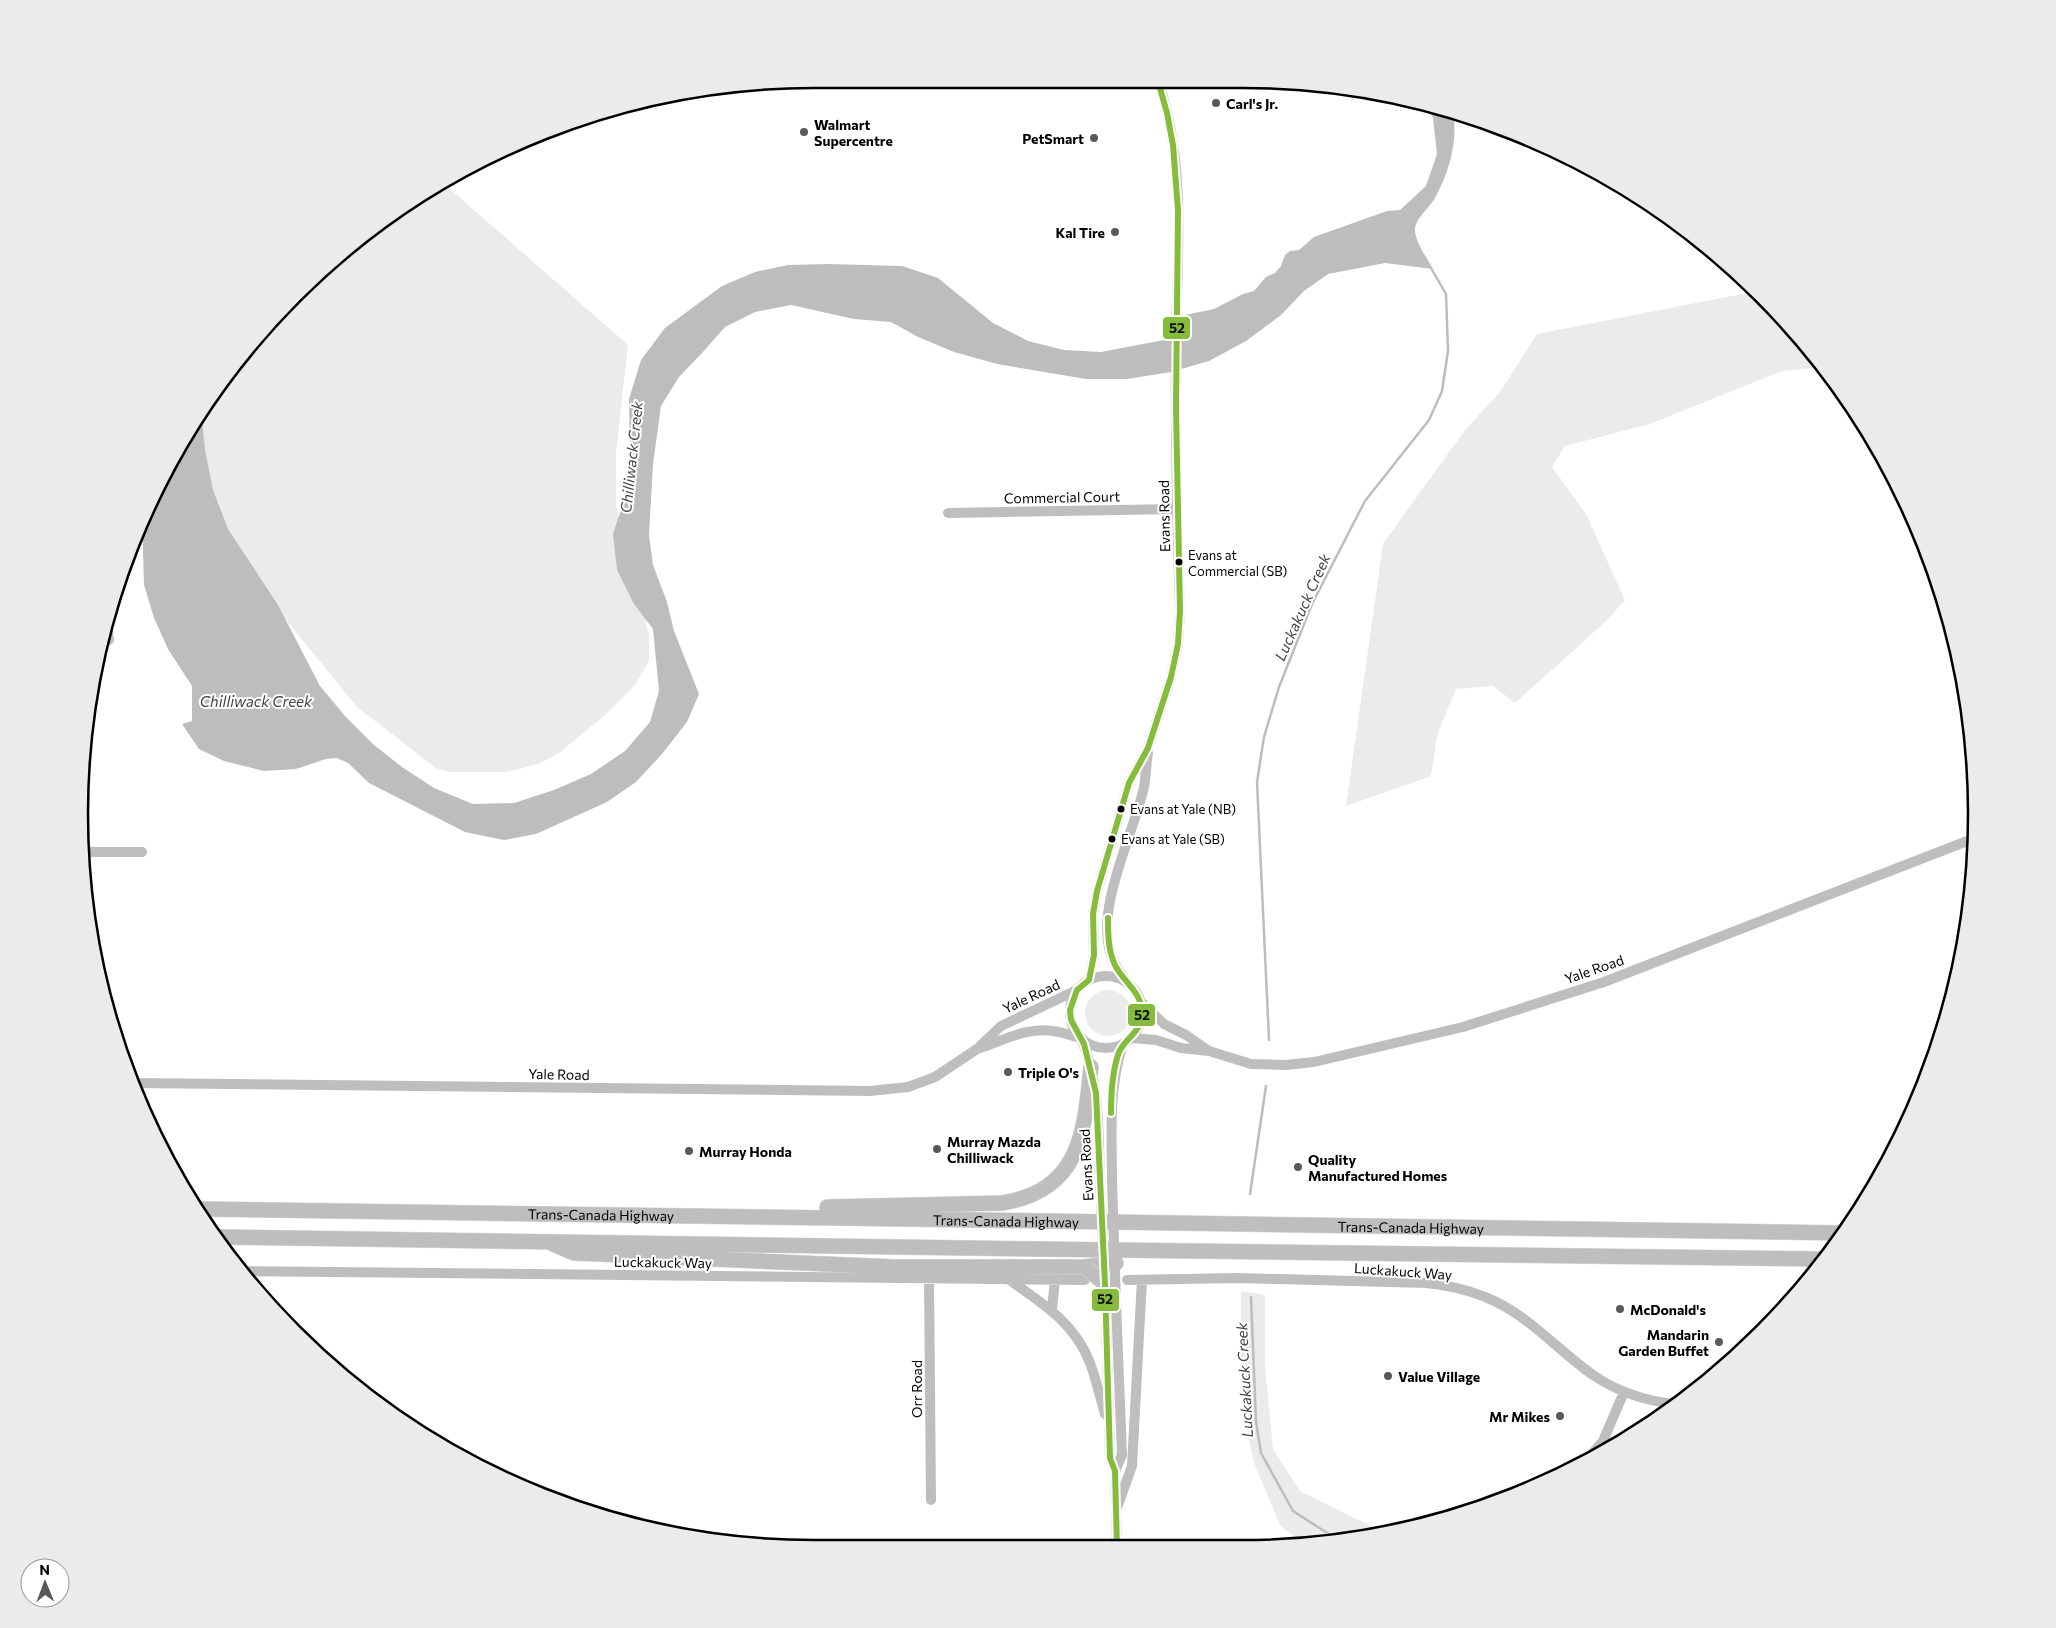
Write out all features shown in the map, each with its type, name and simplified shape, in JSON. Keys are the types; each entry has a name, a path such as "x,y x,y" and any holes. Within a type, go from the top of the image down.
{"highway":[{"path":"658,1214 979,1204 1026,1198 1043,1190 1055,1181 1068,1164 1078,1146 1087,1107 1091,1067"},
{"name":"Trans-Canada Highway","path":"205,1209 658,1214 1284,1226 1835,1233"},
{"name":"Trans-Canada Highway","path":"224,1237 542,1240 1294,1254 1816,1259"},
{"path":"542,1240 574,1252 896,1267 1085,1273 1110,1264"},
{"path":"1085,1273 1105,1284"}],"street":[{"name":"Evans Road","path":"1089,980 1094,955 1093,914 1097,891 1129,783 1148,748 1171,676 1178,644 1180,611 1176,386 1177,174 1167,108 1160,88"},
{"name":"Commercial Court","path":"948,512 1177,509"},
{"name":"Evans Road","path":"1127,982 1117,969 1111,955 1108,936 1108,915 1112,895 1144,786 1148,748"},
{"name":"Yale Road","path":"1127,1041 1156,1040 1181,1048 1209,1051 1251,1064 1286,1065 1314,1062 1463,1027 1604,982 1967,841"},
{"path":"89,852 142,852"},
{"path":"1108,975 1127,982 1136,990 1141,1002 1141,1021 1127,1041 1113,1048 1103,1048 1093,1046 1081,1038 1072,1025 1070,1010 1077,990 1089,980 1108,975"},
{"name":"Yale Road","path":"140,1083 870,1091 908,1086 935,1077 977,1049 1001,1026 1077,990"},
{"name":"Yale Road","path":"1141,1002 1164,1024 1186,1035 1209,1051"},
{"name":"Yale Road","path":"977,1049 1020,1033 1036,1030 1054,1031 1081,1038"},
{"name":"Evans Road","path":"1081,1038 1091,1067 1096,1094 1100,1182 1110,1264 1105,1284 1111,1303 1122,1455 1115,1471"},
{"name":"Evans Road","path":"1117,1540 1115,1471 1110,1458 1109,1425 1112,1084 1115,1067 1127,1041"},
{"name":"Luckakuck Way","path":"250,1271 1055,1280 1085,1273"},
{"name":"Orr Road","path":"929,1278 931,1500"},
{"name":"Luckakuck Way","path":"1127,1280 1237,1278 1426,1283 1457,1288 1486,1297 1513,1312 1594,1375 1624,1392 1651,1402 1666,1403"},
{"path":"1008,1279 1052,1309 1078,1340 1090,1362 1109,1425"},
{"path":"1052,1309 1055,1280"},
{"path":"1116,1511 1132,1466 1142,1280"},
{"path":"1599,1446 1603,1442 1624,1392"}],"shaded area":[{"path":"448,187 628,345 616,452 616,505 649,635 649,660 636,684 604,716 559,753 538,764 506,772 450,772 436,768 357,707 243,567 186,449 210,410 238,372 300,300 372,238 410,210"},
{"path":"1748,293 1788,335 1815,368 1782,371 1650,424 1565,446 1552,467 1586,514 1625,600 1604,623 1515,703 1493,686 1456,689 1437,735 1431,776 1346,806 1383,544 1465,430 1500,392 1537,334"},
{"path":"1108,990 1121,994 1127,1000 1131,1013 1127,1026 1121,1032 1108,1036 1095,1032 1089,1026 1085,1013 1089,1000 1095,994"},
{"path":"1241,1291 1265,1295 1265,1367 1273,1449 1300,1491 1376,1528 1296,1538 1280,1525 1254,1463 1241,1401"}],"water":[{"name":"Chilliwack Creek","path":"1430,112 1454,119 1454,144 1441,186 1434,200 1415,227 1416,236 1422,251 1433,269 1385,263 1328,274 1304,291 1281,315 1246,341 1209,361 1171,372 1127,379 1086,379 997,364 954,352 918,337 891,322 854,319 791,305 755,312 725,327 679,377 661,406 653,464 649,535 653,565 667,602 674,631 699,694 687,722 662,754 636,782 607,802 536,834 504,840 465,832 369,783 348,763 337,758 326,759 296,769 264,771 224,761 199,749 182,724 192,721 192,686 168,649 154,618 144,585 143,537 162,493 202,423 205,450 213,490 228,529 278,605 320,686 345,716 374,745 402,767 434,788 473,804 514,803 554,790 591,774 625,751 650,722 659,691 653,629 634,604 617,570 613,534 624,501 630,465 629,399 641,360 665,328 722,286 755,272 788,265 828,264 902,266 938,278 993,323 1028,341 1064,350 1101,352 1169,339 1176,330 1178,320 1185,315 1214,309 1243,294 1254,291 1266,277 1275,273 1281,266 1285,255 1290,251 1299,250 1314,237 1387,211 1400,210 1426,186 1437,154 1433,118"}],"waterway":[{"name":"Luckakuck Creek","path":"1269,1040 1257,782 1264,737 1279,687 1312,604 1365,501 1429,420 1442,391 1448,351 1446,294 1431,268"},
{"name":"Luckakuck Creek","path":"1250,1194 1266,1086"},
{"name":"Luckakuck Creek","path":"1251,1297 1256,1422 1261,1453 1293,1511 1330,1535"}],"transit line":[{"name":"52","path":"1117,1540 1115,1471 1110,1458 1105,1284 1096,1093 1084,1044 1071,1020 1070,1010 1077,990 1089,980 1094,955 1093,914 1097,891 1129,783 1148,748 1171,677 1178,644 1180,611 1176,408 1178,210 1173,145 1160,88"},
{"name":"52","path":"1108,918 1109,943 1113,961 1136,994 1142,1013 1137,1030 1119,1052 1112,1082 1111,1113"}],"place":[{"name":"Carl's Jr.","path":"1216,103"},
{"name":"Walmart Supercentre","path":"804,132"},
{"name":"PetSmart","path":"1094,138"},
{"name":"Kal Tire","path":"1115,232"},
{"name":"Evans at Commercial (SB)","path":"1179,562"},
{"name":"Evans at Yale (NB)","path":"1121,809"},
{"name":"Evans at Yale (SB)","path":"1112,839"},
{"name":"Triple O's","path":"1008,1072"},
{"name":"Murray Mazda Chilliwack","path":"937,1149"},
{"name":"Murray Honda","path":"689,1151"},
{"name":"Quality Manufactured Homes","path":"1298,1167"},
{"name":"McDonald's","path":"1620,1309"},
{"name":"Mandarin Garden Buffet","path":"1719,1342"},
{"name":"Value Village","path":"1388,1376"},
{"name":"Mr Mikes","path":"1560,1416"}]}
